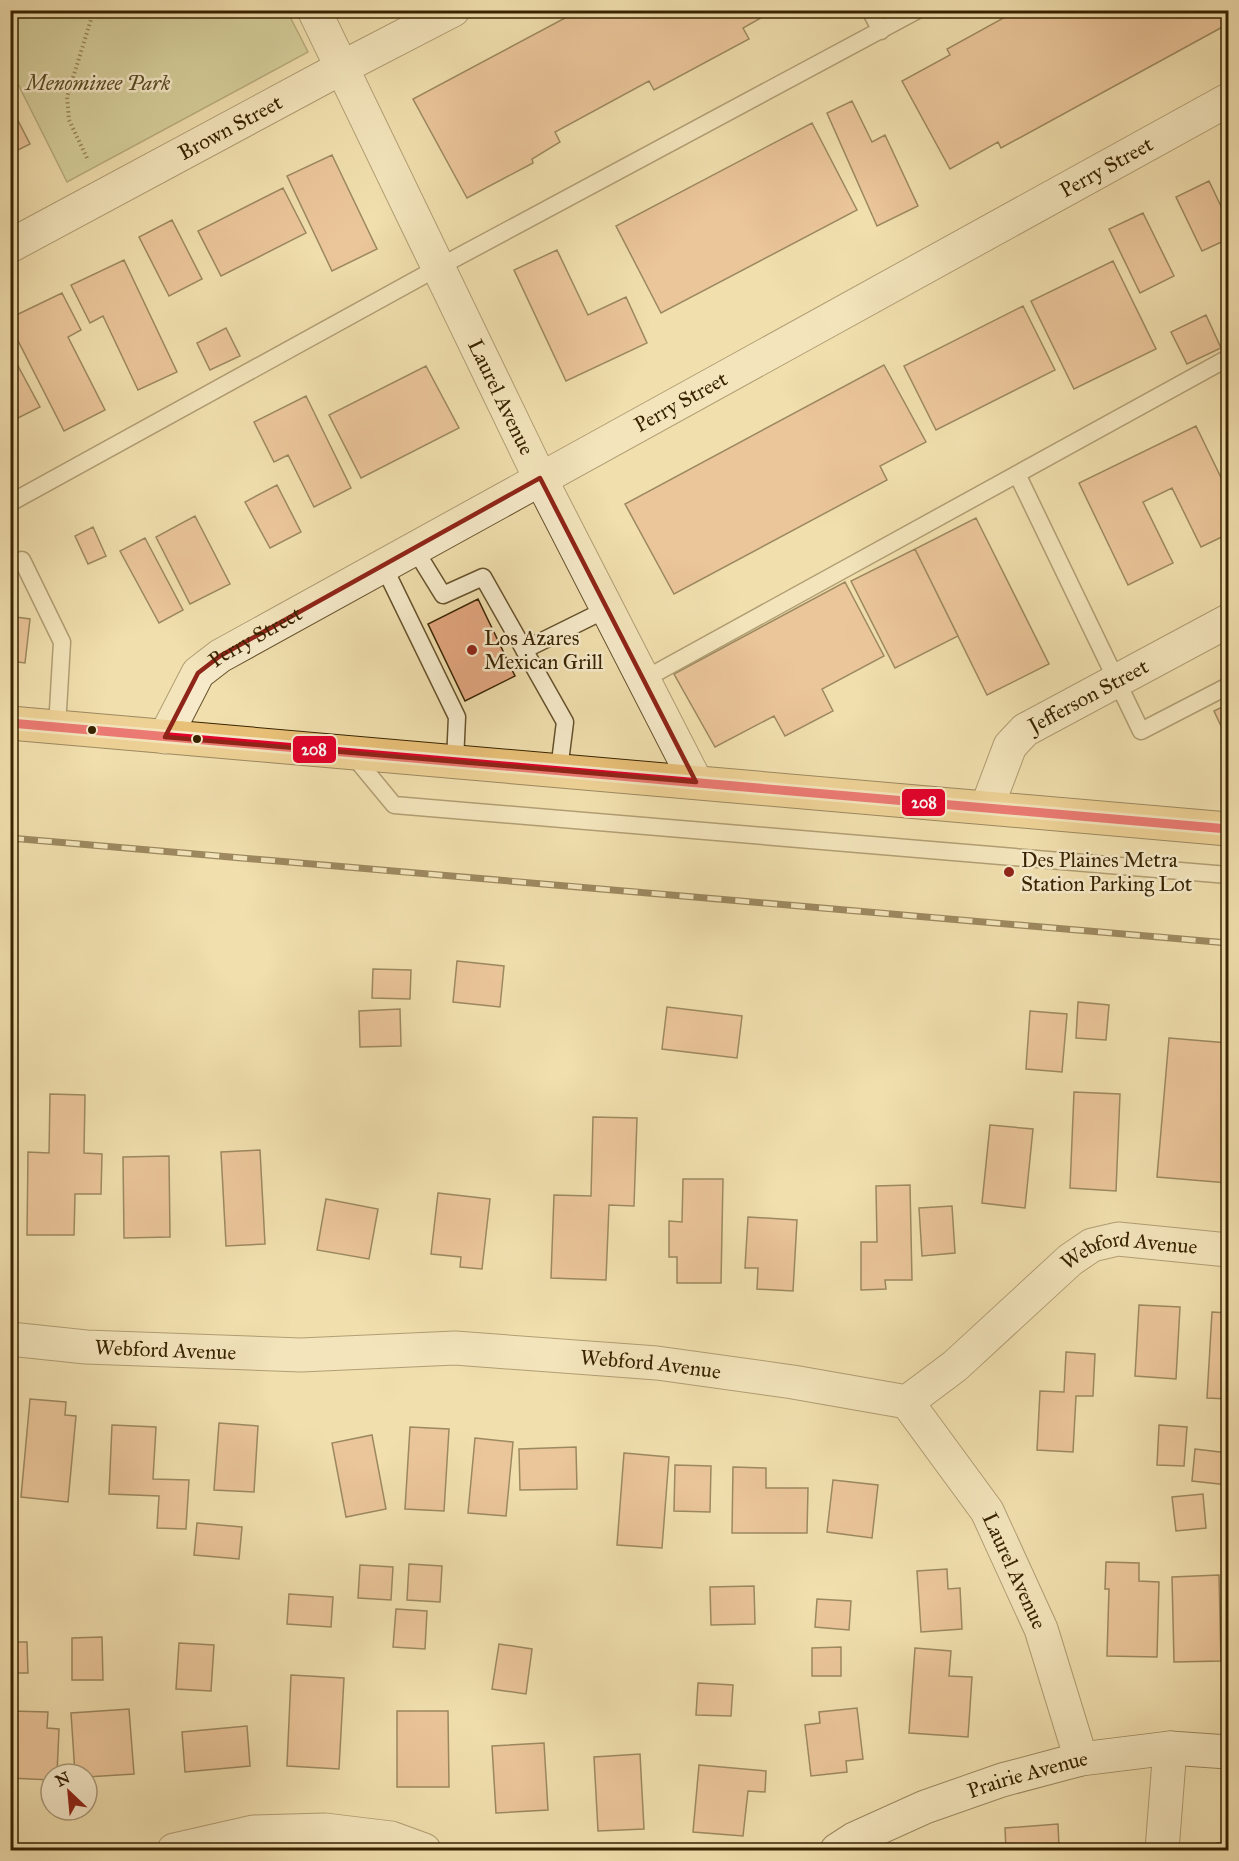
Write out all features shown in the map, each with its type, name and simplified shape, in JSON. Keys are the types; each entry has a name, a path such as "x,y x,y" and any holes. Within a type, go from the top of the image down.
{"main road":[{"path":"10,723 1228,829"}],"street":[{"name":"Laurel Avenue","path":"314,10 540,478 696,782"},
{"name":"Brown Street","path":"10,246 453,10"},
{"name":"Perry Street","path":"165,737 198,673 220,656 1228,100"},
{"name":"Jefferson Street","path":"987,807 1010,746 1025,730 1228,621"},
{"name":"Webford Avenue","path":"10,1339 86,1347 301,1355 455,1348 657,1362 907,1402 956,1366 1070,1260 1092,1245 1118,1239 1228,1250"},
{"name":"Laurel Avenue","path":"907,1402 987,1511 1041,1629 1081,1759"},
{"name":"Prairie Avenue","path":"837,1851 854,1839 925,1807 1002,1780 1081,1759 1170,1748 1228,1752"},
{"path":"1162,1851 1170,1748"},
{"path":"174,1851 253,1832 325,1830 391,1838 424,1851"}],"lane":[{"path":"870,10 880,31"},
{"path":"10,503 439,267 918,10"},
{"path":"643,680 1228,358"},
{"path":"1017,474 1141,731 1228,686"},
{"path":"414,548 443,595 483,577 565,722 559,770"},
{"path":"10,566 22,560 62,642 57,728"},
{"path":"383,565 457,717 455,761"},
{"path":"524,650 607,609"},
{"path":"350,753 394,805 1228,875"}],"path":[{"path":"87,158 69,120 67,97 94,10"}],"highlighted area":[{"path":"540,478 696,782 455,761 165,737 198,673 220,656"}],"green space":[{"name":"Menominee Park","path":"11,10 287,11 308,52 67,182 11,70"}],"building":[{"path":"580,10 775,10 743,28 749,39 654,90 649,81 555,132 560,142 532,159 533,163 467,198 413,99"},
{"path":"1018,10 1228,10 1228,24 1001,148 998,142 950,169 902,81 950,55 947,49"},
{"path":"852,101 872,142 885,135 918,206 877,226 827,113"},
{"path":"10,105 30,144 10,154"},
{"path":"812,123 857,210 661,313 616,226"},
{"path":"332,155 377,249 332,271 287,176"},
{"path":"1209,181 1228,221 1228,239 1202,251 1176,197"},
{"path":"283,188 306,233 221,276 198,231"},
{"path":"1143,213 1174,276 1140,293 1109,229"},
{"path":"172,220 202,279 169,296 139,237"},
{"path":"557,250 588,315 626,297 647,343 566,381 514,270"},
{"path":"124,260 177,372 138,390 103,316 90,323 71,285"},
{"path":"1113,261 1156,349 1074,389 1031,301"},
{"path":"62,293 81,330 68,337 105,410 64,431 10,325 10,318"},
{"path":"1023,306 1055,370 936,430 904,366"},
{"path":"1206,315 1221,348 1187,364 1171,332"},
{"path":"226,328 240,356 210,370 197,343"},
{"path":"10,351 40,407 10,422"},
{"path":"884,365 926,442 880,466 887,480 674,594 625,504"},
{"path":"426,366 459,428 361,478 329,415"},
{"path":"306,396 351,488 314,507 288,455 274,462 254,422"},
{"path":"1196,426 1228,492 1228,534 1201,547 1172,488 1143,502 1173,563 1128,585 1079,483"},
{"path":"277,485 301,532 270,548 245,502"},
{"path":"195,516 230,584 190,604 156,537"},
{"path":"976,518 1049,664 987,695 915,549"},
{"path":"93,527 106,556 88,564 75,536"},
{"path":"145,538 183,610 159,623 120,551"},
{"path":"915,549 958,636 895,668 851,581"},
{"path":"845,582 884,656 822,689 833,711 785,736 774,716 715,747 674,674"},
{"name":"Los Azares Mexican Grill","path":"478,599 515,676 465,701 428,624"},
{"path":"10,601 17,602 16,617 30,619 25,663 10,661"},
{"path":"1228,704 1228,741 1214,711"},
{"path":"457,961 504,966 500,1007 453,1002"},
{"path":"373,969 411,970 410,999 372,998"},
{"path":"1078,1002 1109,1005 1106,1040 1076,1038"},
{"path":"667,1007 742,1016 737,1058 662,1049"},
{"path":"400,1009 401,1046 360,1047 359,1011"},
{"path":"1030,1011 1067,1014 1062,1072 1026,1069"},
{"path":"1169,1038 1228,1043 1228,1183 1157,1177"},
{"path":"1074,1092 1120,1094 1116,1191 1070,1188"},
{"path":"50,1094 85,1095 84,1153 102,1154 101,1194 75,1194 74,1235 27,1235 28,1152 49,1153"},
{"path":"593,1117 637,1118 634,1206 609,1205 606,1280 551,1278 554,1195 591,1196"},
{"path":"990,1125 1033,1129 1025,1208 982,1203"},
{"path":"260,1150 265,1244 226,1246 221,1152"},
{"path":"169,1156 170,1237 124,1238 123,1157"},
{"path":"683,1179 723,1179 721,1283 677,1283 677,1257 669,1257 669,1221 682,1222"},
{"path":"910,1185 912,1280 885,1280 886,1289 861,1290 861,1242 877,1242 876,1186"},
{"path":"438,1193 490,1199 482,1269 460,1267 461,1257 431,1254"},
{"path":"326,1199 378,1209 369,1259 317,1250"},
{"path":"952,1206 955,1253 922,1256 919,1208"},
{"path":"748,1217 797,1220 793,1291 757,1289 758,1268 745,1268"},
{"path":"1139,1305 1180,1307 1176,1379 1135,1376"},
{"path":"1212,1312 1228,1313 1228,1399 1207,1398"},
{"path":"1066,1352 1095,1354 1093,1396 1076,1396 1073,1452 1037,1450 1040,1391 1064,1392"},
{"path":"30,1399 66,1402 65,1415 76,1416 68,1502 21,1497"},
{"path":"10,1401 13,1485 10,1486"},
{"path":"219,1423 258,1426 254,1492 214,1490"},
{"path":"112,1425 156,1427 153,1479 189,1480 186,1529 157,1528 159,1496 109,1494"},
{"path":"1159,1425 1187,1427 1184,1466 1157,1465"},
{"path":"410,1427 449,1429 444,1511 405,1509"},
{"path":"372,1435 386,1509 346,1517 332,1443"},
{"path":"475,1438 513,1442 506,1516 468,1513"},
{"path":"576,1447 577,1489 520,1490 519,1449"},
{"path":"1195,1449 1228,1453 1228,1485 1192,1481"},
{"path":"624,1453 669,1457 662,1548 617,1545"},
{"path":"675,1465 711,1466 710,1512 674,1511"},
{"path":"733,1467 766,1468 766,1488 808,1488 807,1533 732,1533"},
{"path":"833,1480 878,1485 872,1538 827,1532"},
{"path":"1203,1494 1206,1528 1176,1531 1172,1497"},
{"path":"197,1523 242,1527 239,1559 194,1555"},
{"path":"1106,1562 1139,1563 1139,1581 1159,1582 1157,1657 1107,1656 1109,1589 1105,1589"},
{"path":"409,1564 442,1566 440,1602 407,1600"},
{"path":"360,1565 393,1567 391,1600 358,1598"},
{"path":"947,1569 948,1589 960,1588 962,1629 921,1632 917,1571"},
{"path":"1219,1575 1221,1661 1174,1662 1172,1577"},
{"path":"754,1586 755,1624 711,1625 710,1587"},
{"path":"289,1594 333,1597 331,1627 287,1624"},
{"path":"817,1599 851,1601 849,1630 815,1627"},
{"path":"396,1609 427,1611 425,1649 393,1647"},
{"path":"102,1637 103,1680 72,1680 72,1638"},
{"path":"10,1642 27,1642 28,1673 10,1673"},
{"path":"179,1643 214,1645 211,1691 176,1689"},
{"path":"499,1644 532,1649 526,1694 492,1689"},
{"path":"841,1647 841,1676 812,1676 812,1648"},
{"path":"915,1648 951,1651 949,1676 972,1677 968,1737 909,1733"},
{"path":"291,1675 344,1678 339,1769 287,1766"},
{"path":"698,1683 733,1685 731,1716 696,1715"},
{"path":"857,1708 863,1759 846,1761 847,1772 811,1776 805,1725 820,1723 819,1712"},
{"path":"129,1709 134,1774 99,1776 99,1762 74,1762 71,1713"},
{"path":"10,1711 48,1712 47,1728 59,1729 58,1762 39,1762 39,1779 10,1778"},
{"path":"397,1711 448,1711 449,1787 397,1787"},
{"path":"247,1726 250,1766 185,1772 182,1732"},
{"path":"544,1743 548,1810 496,1813 492,1746"},
{"path":"640,1754 644,1829 598,1831 594,1757"},
{"path":"699,1765 766,1771 765,1792 748,1791 743,1836 693,1832"},
{"path":"1058,1824 1059,1847 1066,1847 1066,1850 1006,1850 1005,1828"},
{"path":"1228,1842 1228,1850 1216,1850 1216,1843"}],"railway":[{"path":"10,838 1228,943"}],"transit line":[{"name":"208","path":"10,723 1228,829"}],"place":[{"name":"Los Azares Mexican Grill","path":"472,650"},
{"name":"Des Plaines Metra Station Parking Lot","path":"1009,872"}]}
